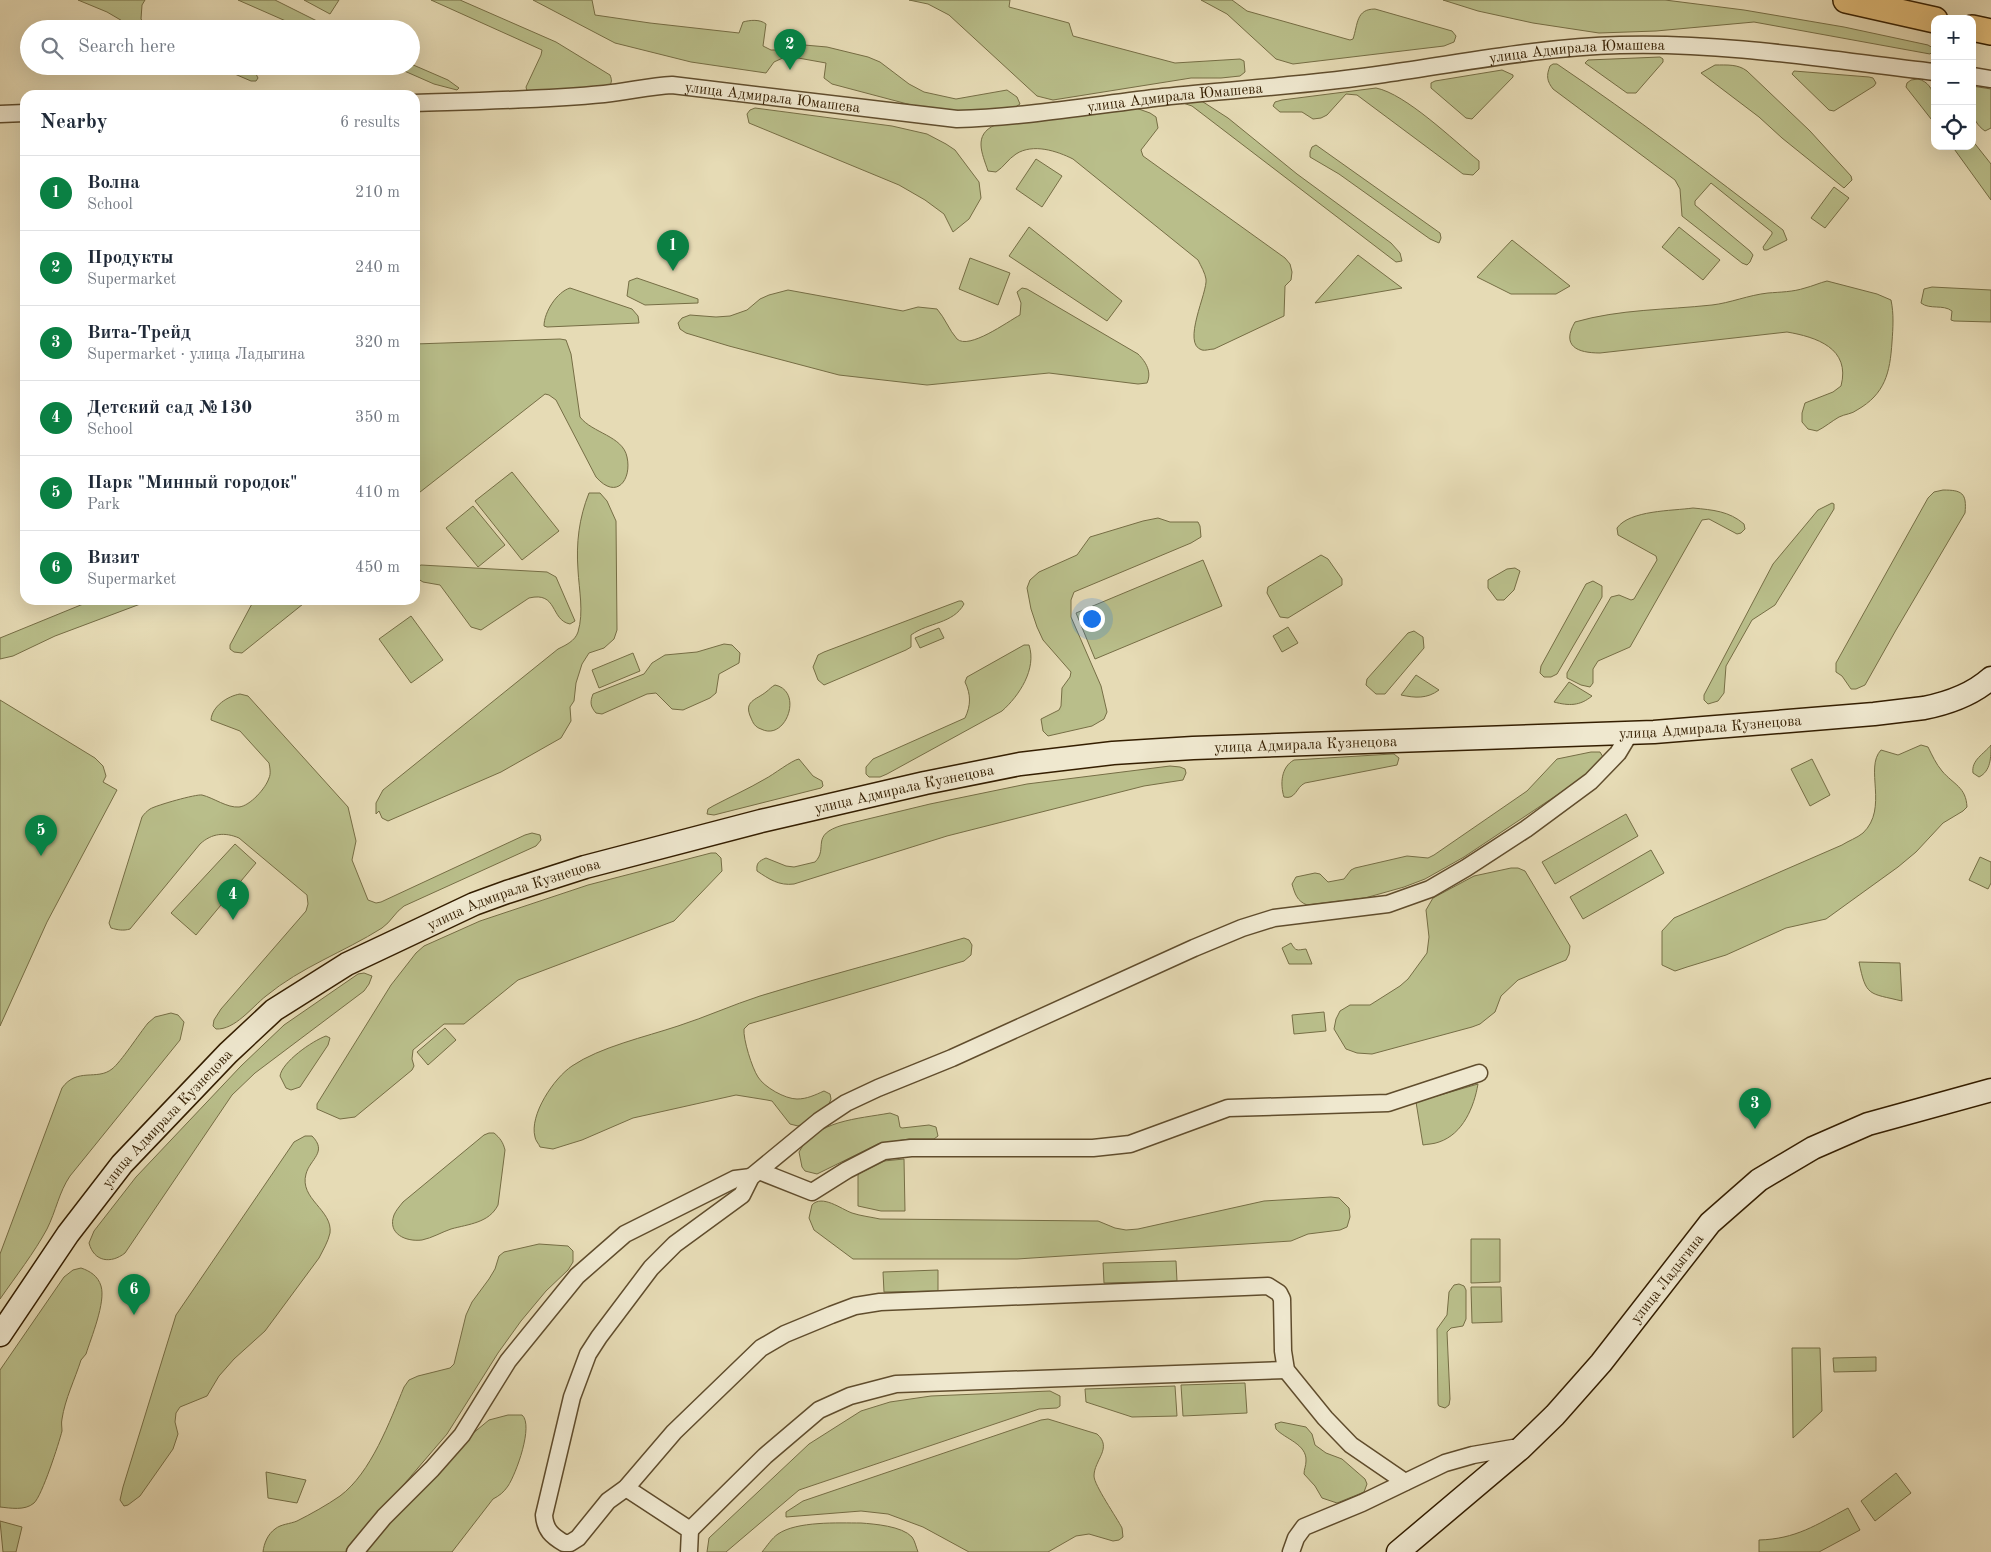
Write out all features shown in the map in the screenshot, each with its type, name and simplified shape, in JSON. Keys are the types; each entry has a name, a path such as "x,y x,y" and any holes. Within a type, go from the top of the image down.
{"main road":[{"path":"1846,0 1931,19"},
{"path":"1976,29 1991,32"},
{"name":"улица Адмирала Кузнецова","path":"0,1335 68,1234 122,1164 228,1053 274,1010 347,964 482,901 585,867 742,826 925,783 1020,764 1113,753 1202,748 1630,734 1730,727 1924,708 1962,697 1981,687 1991,678"},
{"name":"улица Ладыгина","path":"1398,1552 1520,1449 1555,1414 1601,1363 1710,1223 1759,1180 1813,1148 1868,1124 1991,1090"}],"street":[{"name":"улица Адмирала Юмашева","path":"420,103 527,100 606,94 672,85 957,119 983,118 1383,74 1546,50 1619,45 1724,47 1931,72"},
{"path":"1976,77 1991,79"},
{"path":"0,114 20,113"},
{"path":"1405,1482 1350,1445 1286,1370 1283,1351 1282,1299 1279,1293 1268,1286 872,1303 856,1306 831,1315 786,1334 761,1348 674,1432 626,1488 608,1500 578,1538 570,1543 564,1543 554,1536 544,1524 544,1515 572,1397 583,1366 592,1348 651,1268 675,1244 742,1195 755,1174 819,1121 846,1102 1032,1023 1194,948 1242,928 1274,918 1388,904 1430,889 1505,843 1592,781 1618,753 1630,734"},
{"path":"355,1552 384,1517 432,1469 462,1435 508,1361 577,1276 625,1234 735,1179 755,1174 812,1192 847,1170 884,1151 910,1148 1094,1148 1130,1144 1228,1108 1388,1103 1479,1073"},
{"path":"689,1552 690,1530 765,1456 819,1410 873,1388 896,1384 1286,1370"},
{"path":"1291,1552 1296,1538 1304,1527 1457,1459 1513,1448 1520,1449"},
{"path":"626,1488 690,1530"}],"green space":[{"path":"78,0 145,0 142,5 142,20 121,20"},
{"path":"238,0 275,0 315,20 284,20"},
{"path":"304,0 339,0 330,14"},
{"path":"431,0 460,0 556,42 610,75 610,85 609,87 532,93 527,91 526,87 542,50"},
{"path":"533,0 592,0 595,15 739,33 743,22 752,20 764,22 766,24 763,46 771,50 777,50 793,44 827,47 868,57 880,62 909,84 924,92 956,99 1007,90 1017,97 1020,104 1014,108 963,113 915,106 832,84 824,78 826,63 787,56 774,62 766,73 691,62 615,43"},
{"path":"909,0 1010,0 1009,7 1069,23 1073,36 1175,63 1240,59 1244,61 1245,72 1240,76 1191,78 1053,100 1037,96 949,15 928,4"},
{"path":"1201,0 1232,0 1247,11 1350,40 1353,39 1361,15 1364,12 1375,9 1452,31 1456,36 1454,42 1444,46 1293,64 1276,59 1227,14"},
{"path":"1443,0 1665,0 1744,10 1844,27 1928,45 1931,47 1931,53 1754,22 1656,31 1599,33 1533,23 1478,11"},
{"path":"1660,57 1663,59 1663,62 1636,93 1627,93 1585,63 1588,60"},
{"path":"1557,64 1586,84 1699,166 1783,230 1787,240 1764,250 1763,247 1772,232 1711,183 1695,201 1695,205 1750,251 1753,255 1750,262 1747,265 1742,263 1682,216 1680,189 1675,180 1553,89 1548,81 1548,73 1550,66"},
{"path":"1715,65 1736,66 1747,71 1810,131 1851,176 1852,180 1844,188 1759,117 1701,73"},
{"path":"420,68 448,80 459,88 457,90 434,84 414,75 420,75"},
{"path":"1502,70 1513,75 1513,77 1472,119 1466,118 1431,88 1431,83 1435,81"},
{"path":"1794,71 1869,77 1873,78 1876,83 1834,111 1829,110 1792,74"},
{"path":"237,75 256,75 258,78 256,81 251,81"},
{"path":"1918,79 1931,89 1931,119 1906,87 1907,83"},
{"path":"1976,87 1991,89 1991,128 1985,131 1976,122"},
{"path":"1376,88 1401,99 1429,119 1479,161 1479,169 1473,175 1463,174 1357,95 1346,94 1327,115 1321,118 1313,119 1302,112 1280,112 1273,106 1275,102 1282,100"},
{"path":"1200,100 1228,118 1297,174 1391,243 1400,253 1402,261 1396,262 1192,106 1183,103"},
{"path":"755,108 892,126 927,134 955,150 979,182 981,198 969,219 953,232 944,214 899,185 749,123 747,114"},
{"path":"1136,108 1156,117 1158,128 1141,150 1143,156 1285,258 1290,264 1292,272 1291,280 1285,286 1284,316 1214,349 1202,350 1196,346 1194,338 1197,317 1206,286 1204,272 1198,260 1067,156 1045,149 1030,149 1016,154 996,172 988,171 981,145 984,134 995,125"},
{"path":"1316,145 1440,233 1439,243 1430,239 1339,174 1310,157 1312,147"},
{"path":"1976,145 1991,164 1991,200 1955,150 1976,150"},
{"path":"1036,159 1062,176 1042,207 1016,189"},
{"path":"1834,187 1849,198 1825,228 1811,218"},
{"path":"1029,227 1122,301 1107,321 1009,256"},
{"path":"1679,227 1720,260 1703,280 1662,247"},
{"path":"1512,240 1570,286 1556,294 1511,294 1477,277"},
{"path":"1358,255 1402,288 1315,303"},
{"path":"970,258 1010,273 998,305 959,289"},
{"path":"637,278 698,299 698,303 645,305 627,296 629,281"},
{"path":"1827,281 1877,294 1891,300 1893,316 1891,353 1884,382 1874,397 1855,411 1839,417 1817,431 1808,429 1802,422 1805,403 1833,392 1841,386 1843,373 1841,362 1836,354 1829,347 1809,337 1787,332 1600,353 1578,350 1571,342 1571,330 1575,322 1626,312 1719,304 1761,294 1796,290"},
{"path":"1932,287 1991,290 1991,322 1954,321 1951,320 1952,311 1921,303 1924,289"},
{"path":"570,288 632,309 638,316 639,323 544,326 546,315 552,303 560,294"},
{"path":"1022,288 1027,289 1138,354 1147,367 1149,375 1147,383 1138,384 1049,373 927,385 839,375 686,333 680,329 678,323 682,318 690,315 730,316 747,310 760,299 788,290 903,311 918,307 937,309 957,339 970,341 988,334 1020,315 1021,303 1017,292"},
{"path":"566,340 571,354 580,417 592,427 620,444 627,457 628,465 625,479 616,487 610,487 596,477 556,400 545,394 420,492 420,344"},
{"path":"512,472 559,531 522,560 475,501"},
{"path":"1943,490 1962,494 1965,501 1965,513 1865,685 1851,689 1842,676 1836,672 1836,663 1928,498 1934,492"},
{"path":"589,493 600,493 607,501 616,521 617,630 614,639 604,648 589,653 582,664 576,683 574,701 570,707 571,721 561,738 501,772 388,821 382,818 379,811 376,814 376,803 383,790 577,635 581,609 577,560 578,540 583,512"},
{"path":"1832,503 1834,504 1834,509 1775,605 1752,620 1726,666 1724,693 1718,701 1708,704 1704,700 1704,695 1773,564 1818,510"},
{"path":"473,506 505,545 478,567 446,528"},
{"path":"1693,508 1733,516 1744,524 1745,529 1737,534 1709,519 1702,520 1630,647 1598,661 1593,669 1593,683 1590,687 1567,678 1567,673 1611,597 1619,595 1631,600 1634,599 1657,560 1656,556 1618,535 1617,528 1631,518 1652,512"},
{"path":"1158,518 1170,522 1198,522 1201,537 1191,543 1074,592 1071,600 1071,617 1101,686 1107,712 1104,719 1092,726 1048,736 1043,731 1041,719 1059,710 1062,688 1070,677 1071,672 1043,640 1037,627 1027,588 1030,580 1039,572 1077,555 1090,537"},
{"path":"1321,555 1328,559 1342,579 1342,585 1288,618 1280,617 1267,593 1268,587"},
{"path":"1203,560 1222,606 1095,659 1076,613"},
{"path":"420,566 547,572 556,577 575,621 570,624 564,621 549,602 538,597 529,598 481,630 471,627 440,585 420,580"},
{"path":"1515,568 1520,571 1514,590 1504,600 1497,600 1488,588 1488,580 1507,569"},
{"path":"1593,581 1602,586 1602,597 1557,674 1551,677 1544,677 1540,673 1541,666 1586,584"},
{"path":"962,601 964,604 954,615 911,635 911,647 906,650 824,685 818,680 813,667 818,655"},
{"path":"81,605 138,605 55,636 13,656 0,659 0,638"},
{"path":"251,605 302,605 242,653 234,652 230,649 230,645"},
{"path":"411,616 443,660 411,683 379,639"},
{"path":"1288,627 1298,643 1282,652 1273,636"},
{"path":"939,628 944,638 920,648 915,638"},
{"path":"1414,631 1423,637 1424,648 1385,694 1376,694 1366,685 1367,679 1408,633"},
{"path":"724,644 732,645 740,653 739,663 719,674 716,693 710,698 683,710 672,709 656,693 647,694 602,714 596,713 592,706 593,694 644,674 652,663 665,655 697,652"},
{"path":"1024,645 1029,645 1031,654 1031,663 1025,681 1015,698 1002,711 887,774 880,777 869,777 866,774 866,767 873,759 965,718 969,700 965,682 967,677"},
{"path":"633,653 640,671 599,688 592,670"},
{"path":"1416,675 1439,690 1421,697 1401,695"},
{"path":"1569,682 1592,696 1583,702 1574,704 1554,702"},
{"path":"775,685 784,689 789,696 790,705 784,722 778,728 770,731 761,729 753,723 749,708 752,702"},
{"path":"240,694 248,696 348,807 356,841 352,860 368,900 376,903 381,902 525,835 532,833 540,835 541,840 536,846 404,906 382,928 279,986 230,1026 216,1029 213,1026 214,1020 221,1009 306,911 308,904 307,895 239,838 224,834 209,838 200,844 130,929 120,930 111,928 109,923 142,817 150,809 198,795 207,796 230,806 239,807 253,800 267,782 270,775 269,763 240,731 211,720 214,710 221,702"},
{"path":"0,700 95,758 103,766 106,776 103,782 117,790 47,922 0,1026"},
{"path":"1921,745 1928,747 1946,776 1962,791 1967,807 1943,823 1916,852 1826,919 1786,928 1726,955 1675,971 1662,965 1662,931 1674,918 1842,845 1863,833 1871,823 1874,812 1876,800 1876,758 1881,750 1898,755"},
{"path":"1991,745 1988,767 1979,777 1973,773 1974,764"},
{"path":"1600,752 1603,757 1587,775 1464,857 1425,879 1365,898 1307,905 1295,894 1292,884 1296,877 1315,873 1320,874 1328,882 1344,879 1355,868 1407,856 1428,858 1527,791 1557,759"},
{"path":"1394,754 1399,758 1397,765 1305,783 1291,797 1284,797 1282,787 1284,771 1294,760"},
{"path":"799,759 813,776 822,781 823,786 821,788 714,815 707,814 708,809 713,806 759,783"},
{"path":"1812,759 1830,795 1810,806 1791,769"},
{"path":"1170,766 1185,769 1186,773 1183,780 1144,786 947,836 794,884 779,883 757,871 759,863 766,858 794,867 815,862 821,852 823,837 826,833 843,825 930,804 1027,784"},
{"path":"1626,814 1638,836 1555,884 1542,862"},
{"path":"235,844 256,863 196,935 171,913"},
{"path":"1651,850 1664,873 1583,919 1570,897"},
{"path":"716,853 721,858 722,871 674,921 518,980 464,1024 444,1024 413,1050 412,1059 414,1066 412,1070 355,1117 340,1119 317,1109 317,1104 391,985 416,953 424,946 480,921 588,885"},
{"path":"1980,857 1991,862 1991,883 1988,889 1969,880"},
{"path":"1511,868 1525,871 1570,946 1566,960 1518,980 1501,996 1495,1012 1480,1024 1372,1054 1357,1053 1346,1049 1334,1029 1340,1011 1350,1005 1370,1005 1408,979 1427,953 1429,937 1426,910 1433,898 1474,876"},
{"path":"964,938 969,940 972,945 971,955 964,961 749,1024 744,1029 746,1046 753,1067 761,1081 770,1088 781,1095 797,1099 808,1098 824,1091 830,1094 829,1104 803,1124 798,1126 790,1124 772,1101 736,1095 633,1118 582,1140 553,1149 540,1147 536,1139 534,1128 539,1108 544,1098 565,1072 583,1059 623,1043 760,996"},
{"path":"1291,943 1297,950 1306,949 1312,964 1289,964 1282,948"},
{"path":"1859,962 1900,963 1902,1001 1871,992 1864,982"},
{"path":"364,973 372,976 364,991 255,1073 232,1095 125,1253 120,1257 109,1260 95,1254 89,1243 94,1231 136,1177 241,1066 284,1025 358,974"},
{"path":"1324,1012 1326,1031 1294,1034 1292,1015"},
{"path":"171,1013 178,1015 184,1022 180,1040 70,1176 42,1238 0,1299 0,1254 62,1088 74,1078 100,1074 112,1069 148,1023 155,1017"},
{"path":"445,1028 456,1040 428,1065 417,1052"},
{"path":"326,1036 330,1038 328,1045 300,1087 291,1090 286,1088 280,1076 282,1070 306,1047"},
{"path":"1478,1084 1474,1102 1466,1119 1455,1133 1437,1143 1423,1145 1416,1102"},
{"path":"890,1113 898,1116 900,1127 902,1128 929,1125 936,1127 938,1136 934,1139 909,1139 878,1144 817,1174 805,1171 802,1167 799,1152 806,1141 816,1133 839,1123"},
{"path":"494,1133 498,1137 505,1150 498,1205 494,1211 478,1222 451,1229 426,1239 410,1240 399,1235 393,1227 393,1222 395,1213 403,1202 484,1135"},
{"path":"305,1136 312,1136 318,1147 318,1151 306,1174 305,1183 311,1198 327,1218 330,1225 328,1240 319,1258 265,1331 234,1359 219,1376 207,1396 180,1407 176,1413 175,1422 178,1434 173,1449 140,1496 124,1506 120,1500 123,1487 176,1315 294,1142"},
{"path":"904,1159 905,1211 881,1211 858,1206 858,1174 884,1161"},
{"path":"1339,1198 1349,1208 1350,1217 1347,1227 1340,1230 1308,1234 1291,1241 1017,1259 853,1259 814,1230 809,1218 812,1205 821,1201 832,1203 852,1213 880,1219 1098,1221 1126,1230 1264,1201"},
{"path":"1471,1239 1500,1239 1500,1282 1471,1283"},
{"path":"539,1244 568,1246 573,1251 573,1262 568,1270 546,1291 521,1321 498,1353 447,1434 346,1552 263,1552 270,1533 275,1529 297,1521 313,1512 340,1496 351,1486 361,1474 378,1446 404,1387 409,1380 450,1368 454,1364 466,1315 472,1302 495,1269 499,1256 504,1252"},
{"path":"1176,1261 1177,1281 1104,1283 1103,1263"},
{"path":"81,1268 90,1272 98,1279 102,1293 101,1301 86,1354 81,1360 65,1404 62,1431 54,1457 34,1503 22,1508 0,1507 0,1370 64,1277 73,1270"},
{"path":"938,1270 938,1291 884,1292 883,1272"},
{"path":"1454,1285 1464,1286 1466,1290 1466,1319 1463,1326 1451,1328 1447,1332 1450,1399 1449,1405 1445,1408 1438,1404 1437,1329 1447,1315 1449,1292"},
{"path":"1471,1287 1501,1287 1502,1322 1472,1323"},
{"path":"1792,1348 1820,1348 1822,1411 1793,1438"},
{"path":"1876,1357 1876,1371 1834,1372 1833,1358"},
{"path":"1245,1383 1247,1413 1183,1416 1181,1385"},
{"path":"1175,1386 1177,1416 1132,1417 1086,1402 1085,1389"},
{"path":"1050,1391 1060,1396 1060,1406 1057,1408 1039,1409 799,1490 726,1552 707,1552 709,1538 809,1444 861,1411 890,1402 931,1396"},
{"path":"508,1415 522,1415 525,1420 525,1439 515,1471 506,1488 493,1499 452,1552 366,1552 460,1444 489,1420"},
{"path":"1048,1419 1097,1434 1101,1439 1103,1449 1094,1476 1122,1528 1123,1537 1119,1540 1113,1541 1089,1534 1076,1536 1048,1552 969,1552 923,1527 888,1514 861,1511 786,1517 786,1512 803,1501"},
{"path":"1281,1422 1306,1427 1312,1434 1315,1445 1326,1453 1342,1459 1365,1479 1367,1484 1364,1492 1337,1503 1322,1498 1315,1486 1304,1474 1306,1461 1303,1450 1276,1429 1275,1424"},
{"path":"266,1472 306,1480 297,1503 268,1498"},
{"path":"1896,1473 1911,1493 1875,1521 1861,1501"},
{"path":"1848,1508 1860,1530 1819,1552 1759,1552 1759,1540 1795,1534"},
{"path":"0,1521 22,1527 16,1552 3,1552"},
{"path":"830,1523 861,1523 888,1526 902,1530 912,1537 918,1552 762,1552 778,1534 796,1527"}],"place":[{"name":"Продукты","path":"790,70"},
{"name":"Волна","path":"673,271"},
{"name":"Парк \"Минный городок\"","path":"41,856"},
{"name":"Детский сад №130","path":"233,920"},
{"name":"Вита-Трейд","path":"1755,1129"},
{"name":"Визит","path":"134,1315"}]}
